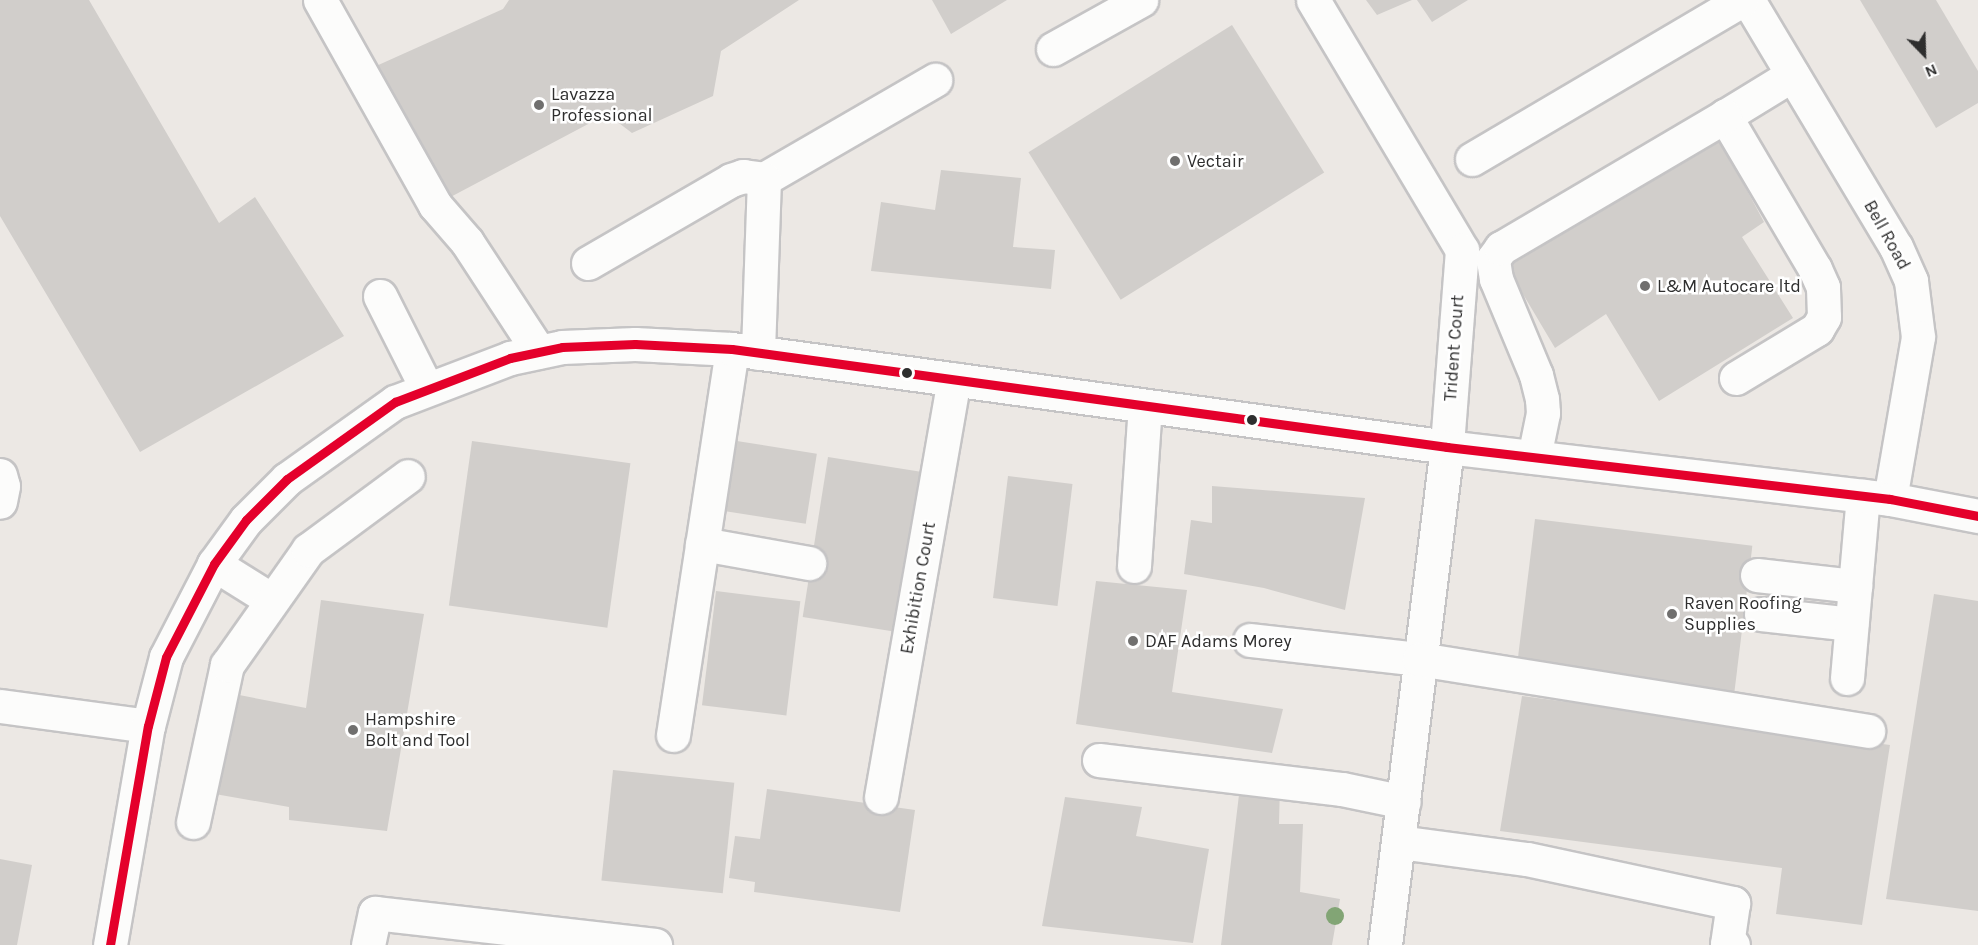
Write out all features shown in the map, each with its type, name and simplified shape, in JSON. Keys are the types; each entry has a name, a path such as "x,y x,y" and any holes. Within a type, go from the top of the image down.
{"street":[{"path":"320,0 435,205 467,242 539,352"},
{"path":"1053,49 1141,0"},
{"name":"Trident Court","path":"1313,0 1462,249 1447,447 1419,659 1399,842 1384,945"},
{"path":"1472,159 1742,0"},
{"name":"Bell Road","path":"1748,0 1906,266 1916,301 1916,359 1876,497 1855,586 1847,678"},
{"path":"1534,457 1542,399 1536,375 1496,279 1492,259 1501,248 1792,75"},
{"path":"588,263 731,180 743,176 764,178 935,80"},
{"path":"1725,116 1815,269 1825,303 1817,329 1736,378"},
{"path":"673,735 702,544 745,351 764,178"},
{"path":"380,296 427,389"},
{"path":"110,945 148,726 166,657 214,564 246,520 287,479 395,402 455,376 539,352 635,344 745,351 1447,447 1876,497 1978,516"},
{"name":"Exhibition Court","path":"881,798 954,379"},
{"path":"1134,566 1145,406"},
{"path":"0,475 3,486 0,502"},
{"path":"193,822 227,665 270,599 308,550 408,476"},
{"path":"702,544 809,563"},
{"path":"214,564 270,599"},
{"path":"1756,575 1855,586"},
{"path":"1761,614 1851,624"},
{"path":"1250,640 1419,659 1868,731"},
{"path":"0,706 148,726"},
{"path":"1099,760 1330,788 1404,802"},
{"path":"1399,842 1527,859 1733,903 1727,944 1733,945"},
{"path":"368,945 375,913 655,945"}],"building":[{"path":"0,0 89,0 219,223 255,197 344,336 140,452 0,216"},
{"name":"Lavazza Professional","path":"509,0 799,0 721,51 713,96 632,133 607,114 443,201 365,71 503,9"},
{"path":"932,0 1007,0 951,34"},
{"path":"1366,0 1412,0 1377,15"},
{"path":"1417,0 1468,0 1432,22"},
{"path":"1860,0 1936,0 1978,71 1978,103 1936,128"},
{"name":"Vectair","path":"1232,25 1324,173 1121,300 1028,152"},
{"name":"L&M Autocare ltd","path":"1716,133 1764,222 1742,237 1793,318 1659,401 1606,314 1555,348 1501,257"},
{"path":"941,170 1021,178 1013,247 1055,250 1051,289 871,271 881,202 935,210"},
{"path":"724,439 817,454 806,524 713,509"},
{"path":"472,441 630,463 607,628 449,605"},
{"path":"828,457 924,472 898,632 803,617"},
{"path":"1008,476 1073,484 1058,606 993,598"},
{"path":"1212,486 1365,498 1345,610 1264,588 1184,574 1191,520 1212,523"},
{"name":"Raven Roofing Supplies","path":"1535,519 1752,546 1734,697 1516,670"},
{"name":"DAF Adams Morey","path":"1096,581 1187,590 1172,692 1283,709 1272,753 1076,724"},
{"path":"716,591 800,601 786,716 702,705"},
{"path":"1934,594 1978,601 1978,911 1886,899"},
{"name":"Hampshire Bolt and Tool","path":"321,600 424,614 387,831 289,820 289,807 215,794 234,694 306,708"},
{"path":"1522,696 1890,745 1862,925 1776,914 1782,868 1500,831"},
{"path":"613,770 734,783 723,893 601,880"},
{"path":"1241,778 1280,784 1279,824 1303,824 1300,892 1340,899 1332,945 1221,945"},
{"path":"767,789 915,810 900,912 754,892 755,882 729,878 735,836 760,839"},
{"path":"1065,797 1142,807 1136,836 1209,849 1193,943 1042,926"},
{"path":"0,859 32,865 17,945 0,945"}],"transit line":[{"path":"110,945 148,726 166,657 214,564 246,520 287,479 395,402 510,358 562,347 635,344 732,349 1447,447 1890,499 1978,516"}],"place":[{"name":"Lavazza Professional","path":"539,105"},
{"name":"Vectair","path":"1175,161"},
{"name":"L&M Autocare ltd","path":"1645,286"},
{"name":"Raven Roofing Supplies","path":"1672,614"},
{"name":"DAF Adams Morey","path":"1133,641"},
{"name":"Hampshire Bolt and Tool","path":"353,730"}]}
